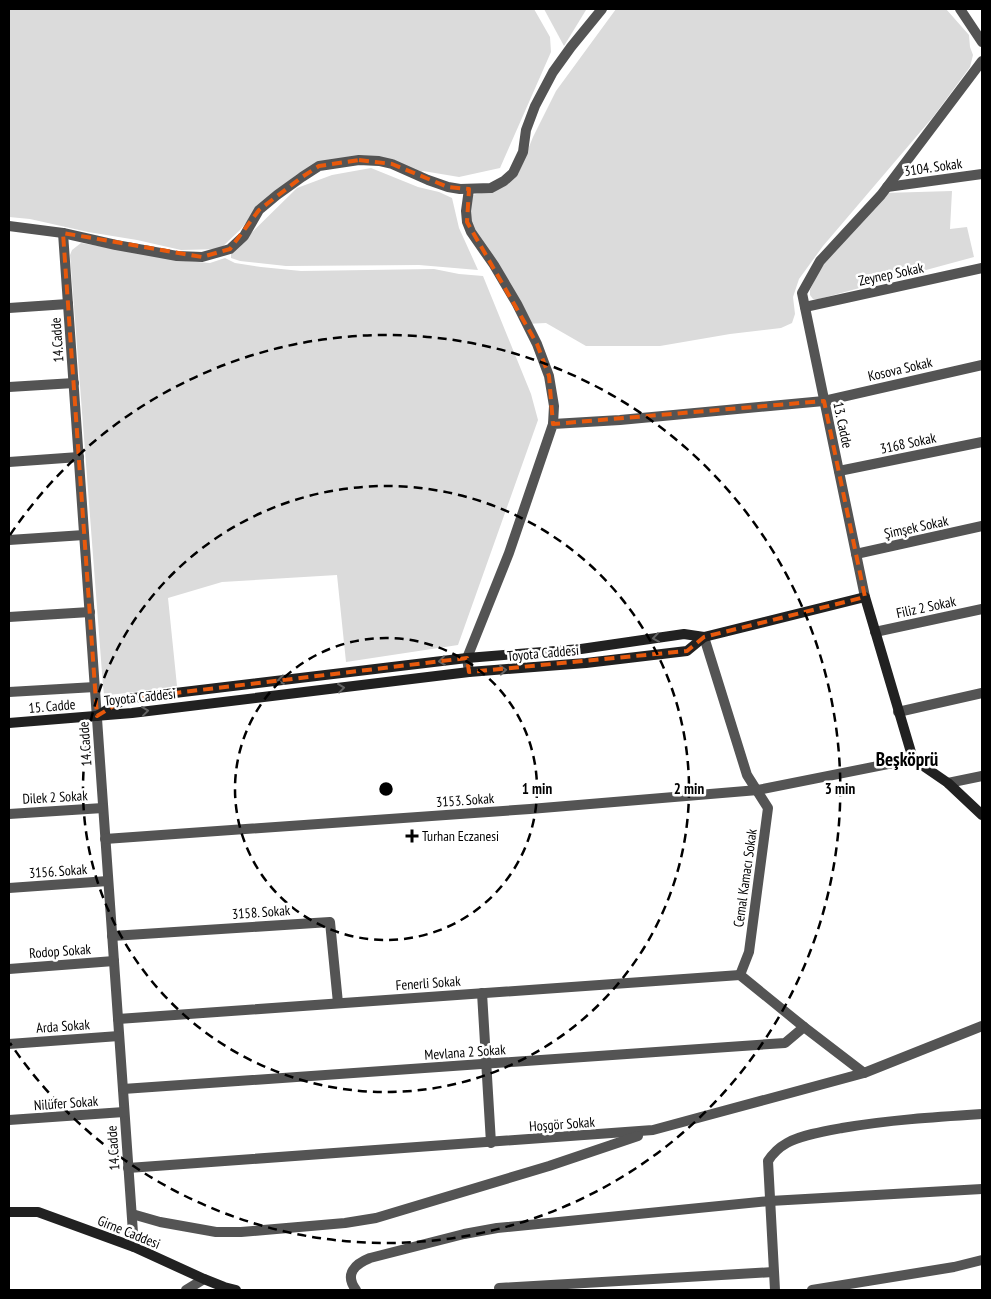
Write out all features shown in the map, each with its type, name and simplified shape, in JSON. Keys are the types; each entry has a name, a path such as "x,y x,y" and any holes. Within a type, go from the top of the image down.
{"street":[{"path":"9,226 63,233 177,256 202,257 230,249 244,236 259,210 277,195 320,166 359,160 379,161 392,164 448,187 469,189 491,188 504,181 513,173 523,152 526,130 535,106 571,47 602,9"},
{"path":"960,9 982,42"},
{"name":"13. Cadde","path":"913,759 864,597 802,293 820,261 886,187 982,61"},
{"name":"3104. Sokak","path":"886,187 982,174"},
{"path":"469,189 466,211 467,222 471,232 494,265 517,304 537,344 549,376 554,406 553,424 509,553 467,658 469,672"},
{"name":"14.Cadde","path":"63,233 134,1247"},
{"name":"Zeynep Sokak","path":"805,307 982,268"},
{"path":"9,308 68,304"},
{"name":"Kosova Sokak","path":"553,424 620,420 824,401 982,365"},
{"path":"9,387 74,383"},
{"name":"3168 Sokak","path":"839,471 982,442"},
{"path":"9,462 79,457"},
{"name":"Şimşek Sokak","path":"856,554 982,526"},
{"path":"9,540 84,535"},
{"name":"Toyota Caddesi","path":"97,716 125,699 467,658 581,649 684,634 704,637 864,597"},
{"name":"Filiz 2 Sokak","path":"875,632 982,609"},
{"path":"9,617 90,612"},
{"name":"Toyota Caddesi","path":"97,716 469,672 586,663 687,650 704,637"},
{"name":"Cemal Kamacı Sokak","path":"704,637 747,775 768,808 749,952 740,975"},
{"path":"9,692 95,687"},
{"path":"898,712 982,693"},
{"name":"15. Cadde","path":"9,723 97,716"},
{"path":"913,759 948,783 982,815"},
{"name":"3153. Sokak","path":"106,839 520,810 758,790 913,759"},
{"path":"948,783 982,776"},
{"name":"Dilek 2 Sokak","path":"9,814 103,808"},
{"name":"3156. Sokak","path":"9,888 108,881"},
{"name":"3158. Sokak","path":"112,936 330,922 338,1003"},
{"name":"Rodop Sokak","path":"9,969 114,961"},
{"path":"740,975 864,1073"},
{"name":"Fenerli Sokak","path":"118,1019 740,975"},
{"path":"482,993 491,1143"},
{"name":"Hoşgör Sokak","path":"128,1168 653,1130 864,1073 982,1026"},
{"name":"Mevlana 2 Sokak","path":"123,1089 785,1043 804,1027"},
{"name":"Arda Sokak","path":"9,1044 119,1036"},
{"name":"Nilüfer Sokak","path":"9,1120 124,1112"},
{"path":"775,1290 768,1161 774,1152 787,1143 819,1132 865,1124 982,1114"},
{"path":"132,1214 160,1222 216,1232 241,1232 346,1223 376,1218 549,1166 653,1130"},
{"path":"356,1290 350,1279 353,1269 360,1262 464,1234 497,1228 770,1200 982,1188"},
{"name":"Girne Caddesi","path":"9,1212 38,1212 134,1247 204,1279 236,1290"},
{"path":"812,1290 954,1267 982,1260"},
{"path":"498,1288 774,1272"},
{"path":"186,1290 204,1279"}],"highlighted area":[{"path":"359,160 392,164 448,187 469,189 467,222 537,344 549,376 553,424 824,401 865,597 704,637 687,651 469,672 467,658 125,699 97,716 63,233 202,257 230,249 259,210 319,166"}],"shaded area":[{"path":"9,9 534,9 550,37 551,52 500,168 459,177 423,171 419,173 383,161 319,166 296,175 263,202 240,230 220,249 181,250 30,219 9,217"},
{"path":"544,9 586,9 564,46"},
{"path":"616,9 946,9 969,35 973,55 970,67 933,117 823,246 799,279 793,297 795,314 792,323 781,328 730,334 660,346 586,346 546,323 524,324 467,229 472,195 491,191 518,174 533,137 556,91"},
{"path":"371,168 452,198 459,228 478,270 419,265 286,266 240,261 231,258 231,253 297,188 332,175"},
{"path":"952,191 950,229 967,227 974,257 819,299 813,299 810,295 810,290 823,262 884,193"},
{"path":"81,243 185,261 210,263 225,258 235,263 301,271 434,269 483,276 531,394 538,420 458,645 346,662 337,575 222,582 168,598 177,686 127,693 104,694 70,255 72,250"}],"place":[{"name":"Turhan Eczanesi","path":"412,836"}],"district":[{"name":"Beşköprü","path":"907,759"}]}
